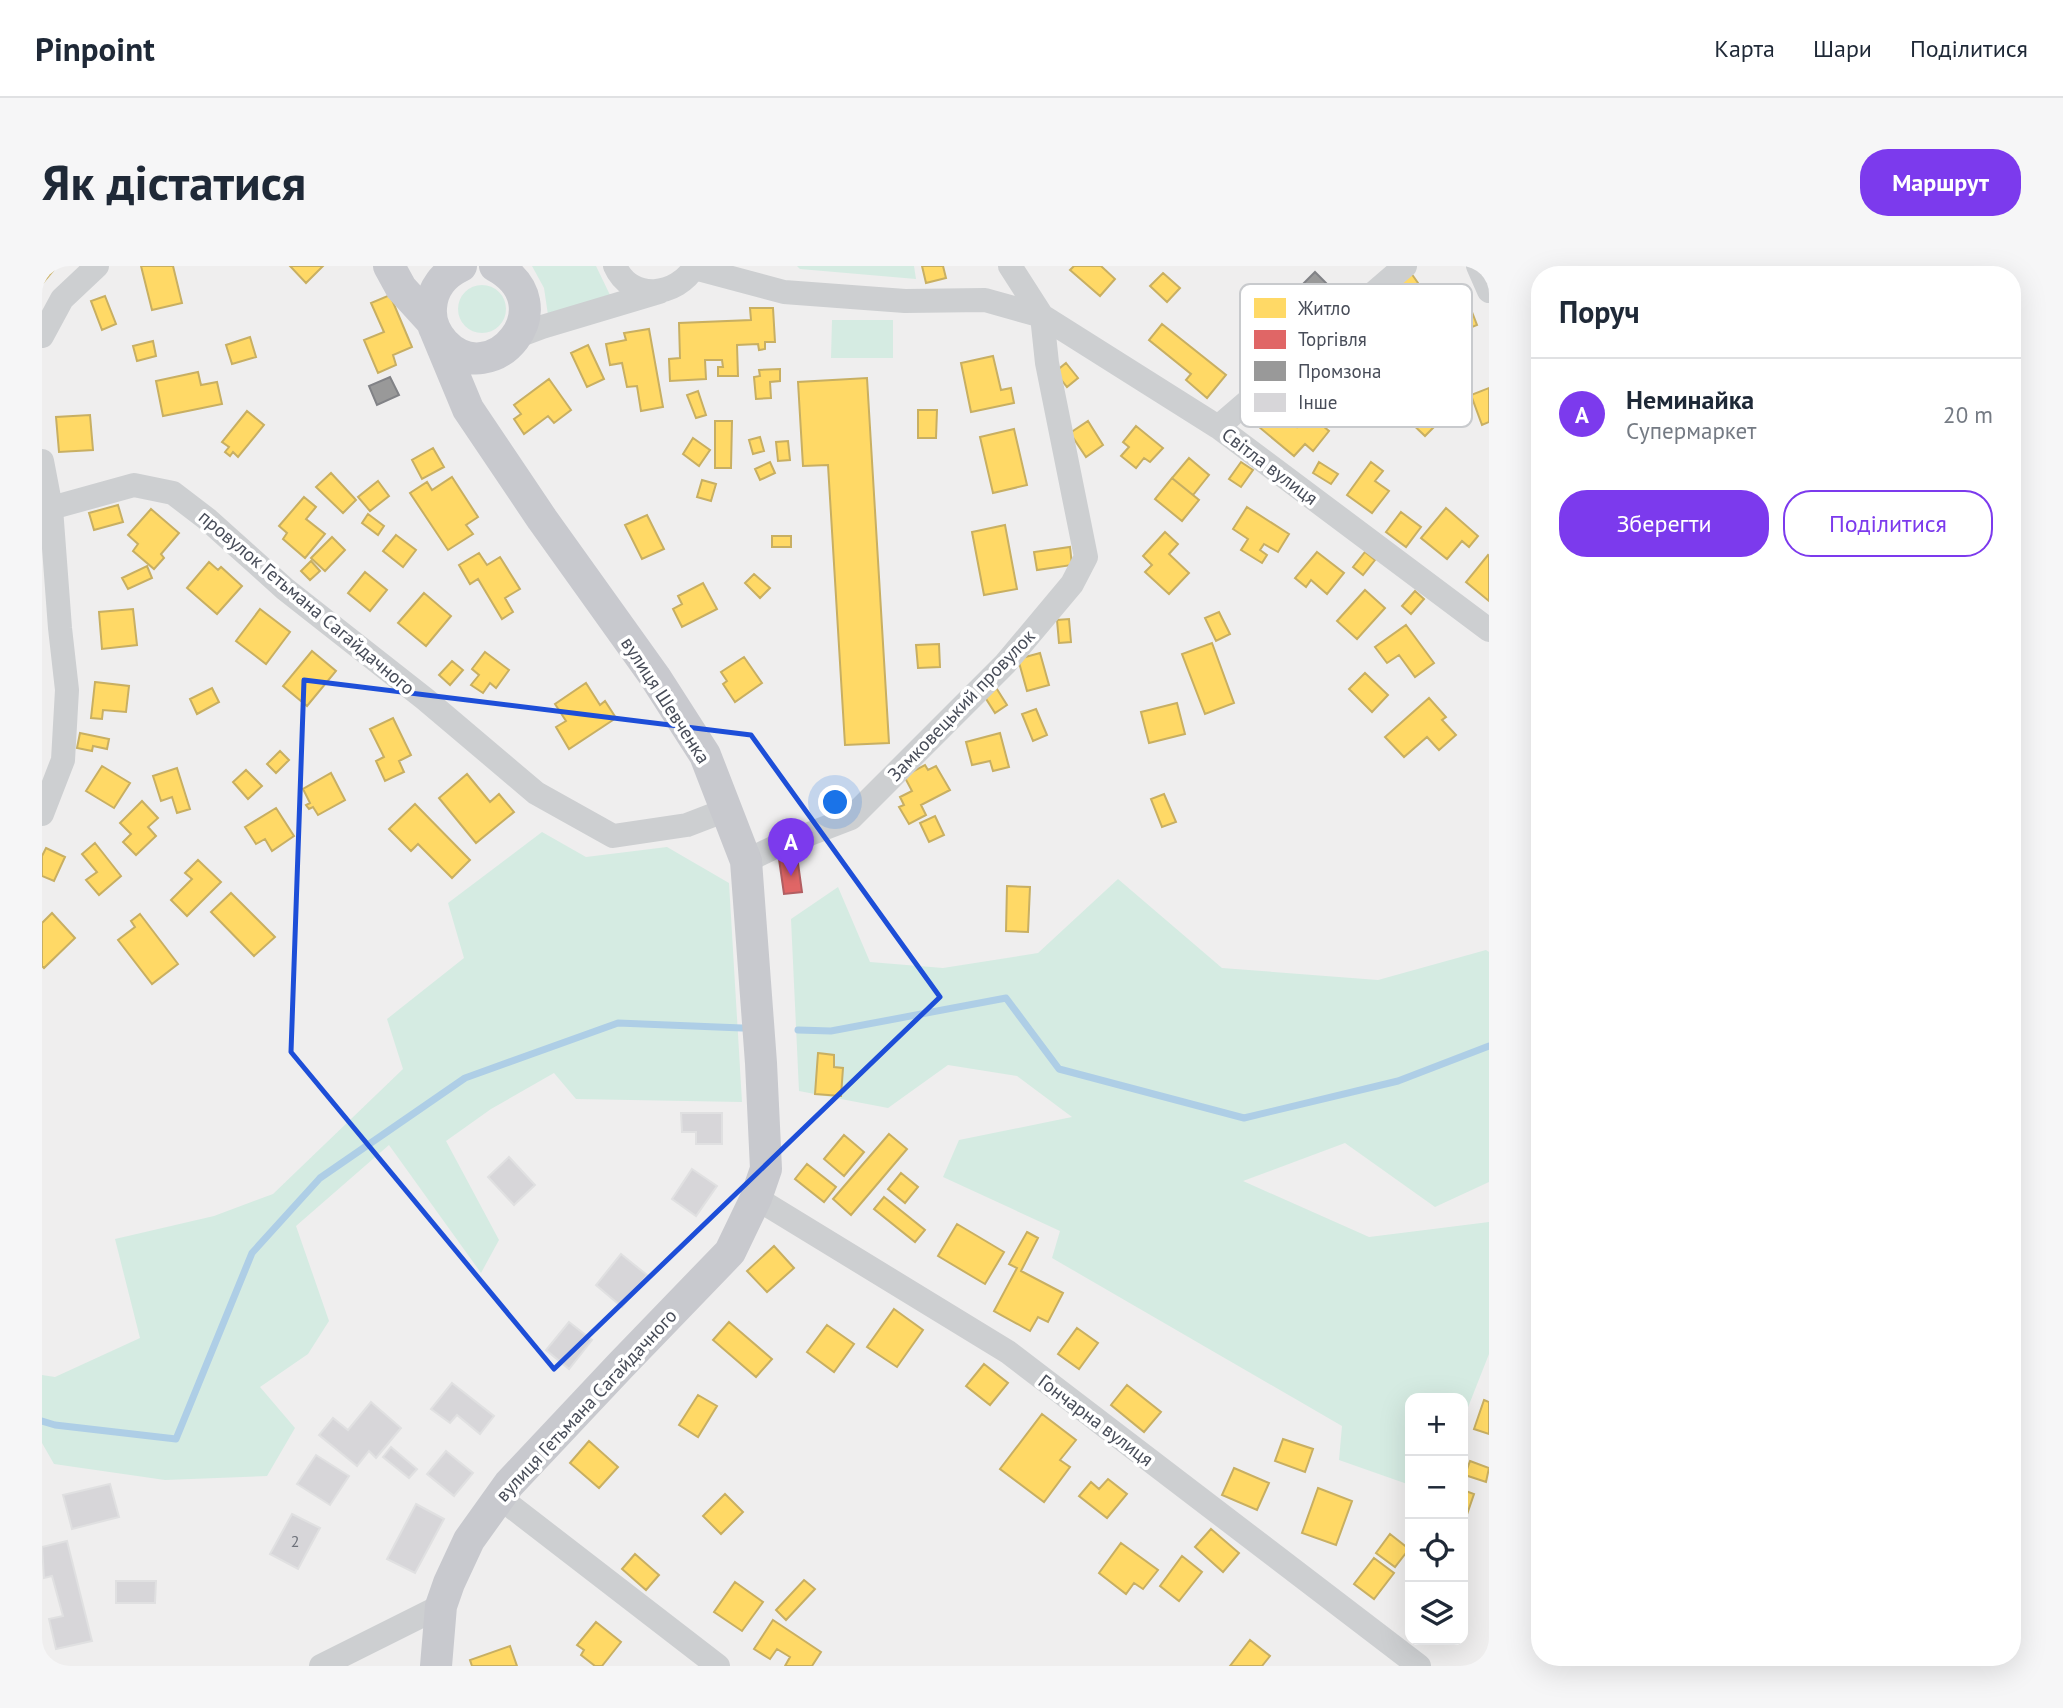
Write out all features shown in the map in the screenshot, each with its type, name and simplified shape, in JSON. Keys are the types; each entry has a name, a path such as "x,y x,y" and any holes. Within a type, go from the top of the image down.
{"main road":[{"name":"вулиця Шевченка","path":"389,266 401,288 434,327 468,409 548,529 662,688 705,755 746,861 765,1169 756,1198"},
{"path":"468,409 481,380 512,342 524,321 525,304 520,288 510,275 495,266"},
{"path":"452,267 434,292 431,302 434,327 449,348 467,356 488,357 512,342"},
{"name":"вулиця Гетьмана Сагайдачного","path":"436,1666 441,1606 469,1539 499,1497 730,1252 756,1198"}],"street":[{"path":"42,336 62,299 97,266"},
{"path":"615,266 629,284 643,290 659,292"},
{"path":"985,300 1003,266"},
{"name":"Світла вулиця","path":"1010,266 1042,316"},
{"path":"1384,284 1405,266"},
{"path":"1478,266 1489,291"},
{"path":"512,342 542,327 673,288 685,280 695,267"},
{"name":"Світла вулиця","path":"695,267 784,292 905,301 985,300 1042,316 1218,427 1489,630"},
{"name":"Замковецький провулок","path":"746,861 851,818 1006,664 1072,584 1086,556 1047,363 1042,316"},
{"path":"1218,427 1240,408"},
{"path":"42,461 51,508 67,690 63,761 42,814"},
{"name":"провулок Гетьмана Сагайдачного","path":"51,508 134,485 173,493 207,519 285,589 425,699 537,793 613,836 687,825 726,810"},
{"name":"Гончарна вулиця","path":"756,1198 1008,1352 1419,1666"},
{"path":"499,1497 718,1666"},
{"path":"321,1666 441,1606"}],"highlighted area":[{"path":"304,680 751,735 940,997 554,1369 291,1052"}],"green space":[{"path":"532,266 596,266 610,295 548,315 544,288"},
{"path":"797,266 914,266 916,279 800,269"},
{"path":"482,285 499,292 506,309 499,326 482,333 465,326 458,309 465,292"},
{"path":"832,320 893,320 893,358 831,358"},
{"path":"542,832 586,857 667,847 729,883 742,1102 576,1099 554,1073 491,1109 446,1141 499,1240 481,1273 389,1145 296,1226 329,1321 308,1354 260,1387 295,1428 267,1476 165,1480 54,1464 42,1443 42,1375 55,1377 140,1338 115,1239 214,1216 273,1194 403,1069 387,1019 464,958 448,903"},
{"path":"1118,879 1222,968 1378,980 1486,950 1489,952 1489,1182 1435,1207 1345,1143 1243,1181 1369,1237 1489,1222 1489,1354 1468,1407 1468,1393 1405,1393 1405,1483 1339,1460 1342,1426 1052,1258 1060,1231 943,1177 959,1140 1072,1117 1017,1076 948,1065 888,1108 799,1091 791,919 838,887 870,962 943,968 1038,953"}],"building: Житло":[{"path":"42,266 57,266 42,284"},
{"path":"141,266 173,266 182,303 152,310"},
{"path":"290,266 323,266 306,283"},
{"path":"922,266 943,266 946,278 926,283"},
{"path":"1074,266 1101,266 1115,279 1100,296 1070,270"},
{"path":"1163,273 1180,288 1167,302 1150,286"},
{"path":"1411,273 1419,284 1395,284"},
{"path":"390,295 412,347 393,355 396,365 378,373 364,340 384,332 371,303"},
{"path":"105,296 116,324 102,330 91,301"},
{"path":"750,308 773,308 775,342 765,342 765,349 759,350 758,344 737,345 738,376 718,376 718,367 723,367 722,360 705,360 706,379 670,381 669,359 680,358 679,323 751,320"},
{"path":"1472,312 1477,325 1472,327"},
{"path":"1162,324 1226,375 1207,398 1186,380 1191,374 1149,340"},
{"path":"649,329 663,407 641,411 637,386 627,387 622,363 610,365 606,344 626,340 624,333"},
{"path":"250,337 256,357 232,364 226,345"},
{"path":"153,341 156,356 137,361 133,346"},
{"path":"588,345 604,379 587,387 571,353"},
{"path":"993,356 1001,390 1011,388 1014,403 971,412 961,363"},
{"path":"1066,363 1078,378 1067,387 1055,372"},
{"path":"780,369 780,381 770,382 771,398 756,399 754,377 760,376 759,370"},
{"path":"198,372 201,385 217,382 222,404 163,416 156,381"},
{"path":"867,378 889,743 845,745 828,465 803,466 798,382"},
{"path":"549,379 571,410 554,423 548,416 524,434 514,419 521,414 514,405"},
{"path":"1489,388 1489,422 1482,425 1472,395"},
{"path":"698,391 706,415 696,418 687,395"},
{"path":"918,410 937,410 936,438 918,438"},
{"path":"247,411 264,425 238,457 233,452 230,456 225,452 229,447 222,442"},
{"path":"90,415 93,450 59,452 56,417"},
{"path":"715,421 732,421 731,468 715,468"},
{"path":"1088,421 1103,445 1086,457 1070,433"},
{"path":"1136,426 1163,448 1150,462 1144,458 1136,468 1121,456 1129,447 1123,442"},
{"path":"1259,427 1324,427 1329,431 1313,451 1305,444 1294,456"},
{"path":"1416,427 1434,427 1425,436"},
{"path":"1014,429 1027,485 993,493 980,437"},
{"path":"760,437 764,451 753,454 749,440"},
{"path":"693,438 710,450 699,466 683,454"},
{"path":"788,441 790,460 778,461 776,442"},
{"path":"433,448 444,467 422,479 412,460"},
{"path":"1189,458 1209,475 1193,495 1172,478"},
{"path":"770,462 775,473 760,480 755,469"},
{"path":"1241,462 1253,470 1241,487 1229,479"},
{"path":"1319,462 1338,474 1331,484 1313,473"},
{"path":"1371,462 1383,471 1375,481 1389,491 1372,513 1347,495"},
{"path":"331,473 356,500 343,513 316,487"},
{"path":"452,477 478,517 466,525 473,534 448,550 410,493 427,482 432,490"},
{"path":"1172,478 1199,500 1182,521 1155,499"},
{"path":"702,480 716,484 711,501 697,497"},
{"path":"378,481 389,496 370,511 358,497"},
{"path":"304,497 316,507 306,519 325,534 305,558 283,539 287,533 279,526"},
{"path":"118,505 123,522 94,530 89,513"},
{"path":"1247,507 1289,534 1278,552 1264,544 1260,550 1267,555 1262,563 1241,550 1248,539 1233,529"},
{"path":"1446,508 1478,536 1469,547 1462,541 1447,559 1421,538"},
{"path":"151,509 179,533 161,554 164,558 154,569 133,551 138,544 128,535"},
{"path":"1401,512 1421,527 1406,547 1386,532"},
{"path":"368,514 384,526 378,535 362,523"},
{"path":"647,515 664,549 642,559 625,525"},
{"path":"1005,525 1017,589 984,595 972,532"},
{"path":"1165,532 1178,544 1169,554 1189,573 1169,594 1145,572 1152,565 1143,556"},
{"path":"396,535 416,550 403,567 383,551"},
{"path":"772,536 791,536 791,547 772,547"},
{"path":"332,537 345,550 325,571 311,558"},
{"path":"1070,547 1072,565 1037,570 1034,552"},
{"path":"1317,552 1344,573 1327,594 1311,580 1306,587 1295,578"},
{"path":"1365,552 1375,560 1363,575 1353,567"},
{"path":"479,553 487,565 500,557 520,589 505,598 513,612 502,619 478,579 470,584 459,565"},
{"path":"1489,556 1489,601 1466,582"},
{"path":"311,561 320,571 310,580 301,571"},
{"path":"209,562 218,570 221,567 242,586 217,614 187,588"},
{"path":"147,566 152,578 128,589 122,578"},
{"path":"365,572 387,590 370,611 348,593"},
{"path":"754,574 770,588 760,598 745,583"},
{"path":"703,583 717,609 682,627 673,609 682,604 678,596"},
{"path":"1365,590 1385,608 1357,639 1337,621"},
{"path":"1415,591 1424,599 1411,614 1402,606"},
{"path":"424,593 451,616 426,646 398,623"},
{"path":"133,609 137,645 102,649 99,612"},
{"path":"260,609 290,632 266,664 236,641"},
{"path":"1219,612 1230,634 1216,641 1205,618"},
{"path":"1069,619 1071,642 1059,643 1057,620"},
{"path":"1406,625 1434,663 1415,677 1399,655 1387,663 1375,647"},
{"path":"1212,643 1234,703 1205,714 1182,654"},
{"path":"939,644 940,667 918,668 916,645"},
{"path":"312,651 336,671 307,706 283,686"},
{"path":"485,652 509,670 496,688 490,683 483,693 471,685 479,675 472,669"},
{"path":"1040,653 1049,685 1027,691 1018,659"},
{"path":"744,657 762,683 735,702 723,684 727,681 721,672"},
{"path":"452,661 463,670 450,685 439,675"},
{"path":"1365,673 1388,695 1372,712 1349,689"},
{"path":"95,682 129,686 126,712 103,710 102,719 91,718"},
{"path":"586,683 600,705 605,701 616,718 569,749 556,727 566,721 555,704"},
{"path":"995,686 1007,705 995,713 983,694"},
{"path":"212,688 219,702 197,714 190,699"},
{"path":"1429,698 1446,717 1442,720 1456,735 1439,750 1427,737 1404,757 1385,737"},
{"path":"1177,703 1185,734 1149,743 1141,712"},
{"path":"1036,709 1047,735 1033,741 1022,714"},
{"path":"393,718 411,755 399,761 404,772 385,781 376,761 384,757 370,729"},
{"path":"80,733 109,739 107,749 93,746 92,751 77,748"},
{"path":"1000,733 1009,767 993,771 990,761 972,765 966,742"},
{"path":"280,751 289,760 276,773 267,764"},
{"path":"925,765 928,770 936,766 950,790 921,805 926,815 909,824 899,807 904,805 900,797 912,791 904,776"},
{"path":"102,766 130,783 114,808 86,791"},
{"path":"177,768 190,809 177,813 172,797 161,801 153,776"},
{"path":"246,770 262,786 248,799 233,782"},
{"path":"331,773 345,800 318,815 313,807 309,809 306,805 310,803 303,789"},
{"path":"467,774 490,802 499,794 514,812 476,843 439,798"},
{"path":"1164,794 1176,822 1162,827 1151,799"},
{"path":"142,801 158,818 148,827 156,836 136,855 123,842 131,834 120,823"},
{"path":"415,804 470,860 452,878 418,844 411,851 389,829"},
{"path":"276,808 294,836 272,851 265,839 256,844 245,827"},
{"path":"935,816 944,835 929,842 920,823"},
{"path":"95,843 121,876 99,895 86,880 97,872 82,854"},
{"path":"46,848 65,857 54,881 42,876 42,856"},
{"path":"198,860 221,882 187,916 171,900 192,879 185,873"},
{"path":"1007,886 1030,887 1028,932 1006,931"},
{"path":"231,893 275,937 254,956 211,912"},
{"path":"52,913 75,938 44,968 42,923"},
{"path":"140,914 178,964 152,984 118,940 135,927 131,921"},
{"path":"818,1053 834,1055 834,1067 843,1068 841,1096 815,1094"},
{"path":"889,1134 907,1149 851,1215 833,1199"},
{"path":"844,1135 864,1152 844,1176 824,1159"},
{"path":"807,1164 836,1187 824,1202 795,1179"},
{"path":"901,1173 918,1187 905,1203 888,1189"},
{"path":"884,1197 925,1230 915,1242 874,1209"},
{"path":"957,1224 1004,1252 985,1284 938,1256"},
{"path":"1027,1232 1038,1238 1021,1271 1063,1293 1048,1322 1038,1317 1030,1331 994,1311 1017,1268 1009,1264"},
{"path":"774,1246 794,1268 767,1292 747,1271"},
{"path":"894,1309 923,1330 897,1367 867,1347"},
{"path":"729,1322 772,1359 756,1377 713,1340"},
{"path":"827,1325 854,1344 834,1372 807,1352"},
{"path":"1077,1328 1098,1343 1079,1369 1058,1354"},
{"path":"984,1364 1008,1383 990,1405 966,1386"},
{"path":"1127,1385 1161,1412 1144,1432 1111,1405"},
{"path":"698,1395 717,1406 698,1437 679,1425"},
{"path":"1484,1400 1489,1402 1489,1434 1474,1429"},
{"path":"1042,1414 1076,1440 1060,1460 1070,1467 1044,1502 1000,1469"},
{"path":"1283,1439 1313,1449 1305,1472 1275,1461"},
{"path":"589,1441 618,1467 599,1488 570,1463"},
{"path":"1470,1461 1489,1468 1486,1482 1468,1476"},
{"path":"1234,1468 1269,1483 1257,1510 1222,1495"},
{"path":"1108,1479 1127,1494 1107,1518 1079,1496 1091,1482 1099,1489"},
{"path":"1318,1488 1352,1501 1336,1545 1302,1533"},
{"path":"1468,1492 1474,1494 1468,1511"},
{"path":"725,1494 743,1512 721,1534 703,1516"},
{"path":"1211,1529 1239,1553 1223,1572 1195,1547"},
{"path":"1390,1534 1405,1546 1405,1554 1395,1567 1376,1553"},
{"path":"1121,1543 1158,1570 1143,1589 1134,1583 1126,1594 1099,1573"},
{"path":"635,1554 659,1575 646,1590 622,1569"},
{"path":"1182,1556 1202,1572 1179,1601 1160,1586"},
{"path":"1374,1558 1394,1573 1374,1599 1354,1584"},
{"path":"804,1580 815,1589 786,1620 776,1610"},
{"path":"735,1582 763,1602 742,1631 714,1612"},
{"path":"773,1620 821,1652 812,1666 785,1666 790,1657 777,1649 770,1659 754,1649"},
{"path":"596,1622 621,1642 602,1666 595,1666 581,1655 584,1650 577,1645"},
{"path":"1250,1640 1270,1656 1262,1666 1230,1666"},
{"path":"510,1646 517,1666 472,1666 470,1660"}],"building: Торгівля":[{"path":"797,856 802,892 784,894 779,859"}],"building: Промзона":[{"path":"1315,272 1327,284 1303,284"},
{"path":"390,377 399,395 377,405 369,386"}],"building: Інше":[{"path":"681,1113 722,1113 722,1144 696,1144 696,1132 682,1132"},
{"path":"509,1157 535,1185 514,1205 488,1177"},
{"path":"692,1169 717,1186 696,1216 672,1199"},
{"path":"621,1254 647,1275 622,1307 596,1285"},
{"path":"569,1322 592,1340 569,1369 546,1350"},
{"path":"452,1383 494,1416 480,1434 457,1415 450,1423 431,1409"},
{"path":"371,1402 401,1428 376,1458 369,1451 357,1466 319,1435 333,1418 348,1430"},
{"path":"391,1447 417,1469 409,1478 383,1457"},
{"path":"446,1451 473,1473 454,1496 427,1474"},
{"path":"316,1455 349,1476 330,1505 297,1484"},
{"path":"110,1484 119,1517 72,1529 63,1495"},
{"path":"416,1504 444,1519 415,1573 387,1559"},
{"path":"292,1514 320,1528 298,1569 270,1554"},
{"path":"67,1541 92,1641 56,1649 49,1619 63,1616 52,1576 44,1578 42,1547"},
{"path":"116,1581 156,1581 155,1603 116,1603"}],"waterway":[{"path":"798,1030 831,1031 1006,998 1059,1069 1244,1118 1398,1081 1489,1046"},
{"path":"42,1421 55,1425 176,1439 252,1253 320,1178 465,1078 618,1023 742,1028"}],"place":[{"name":"Неминайка","path":"791,876"}]}
